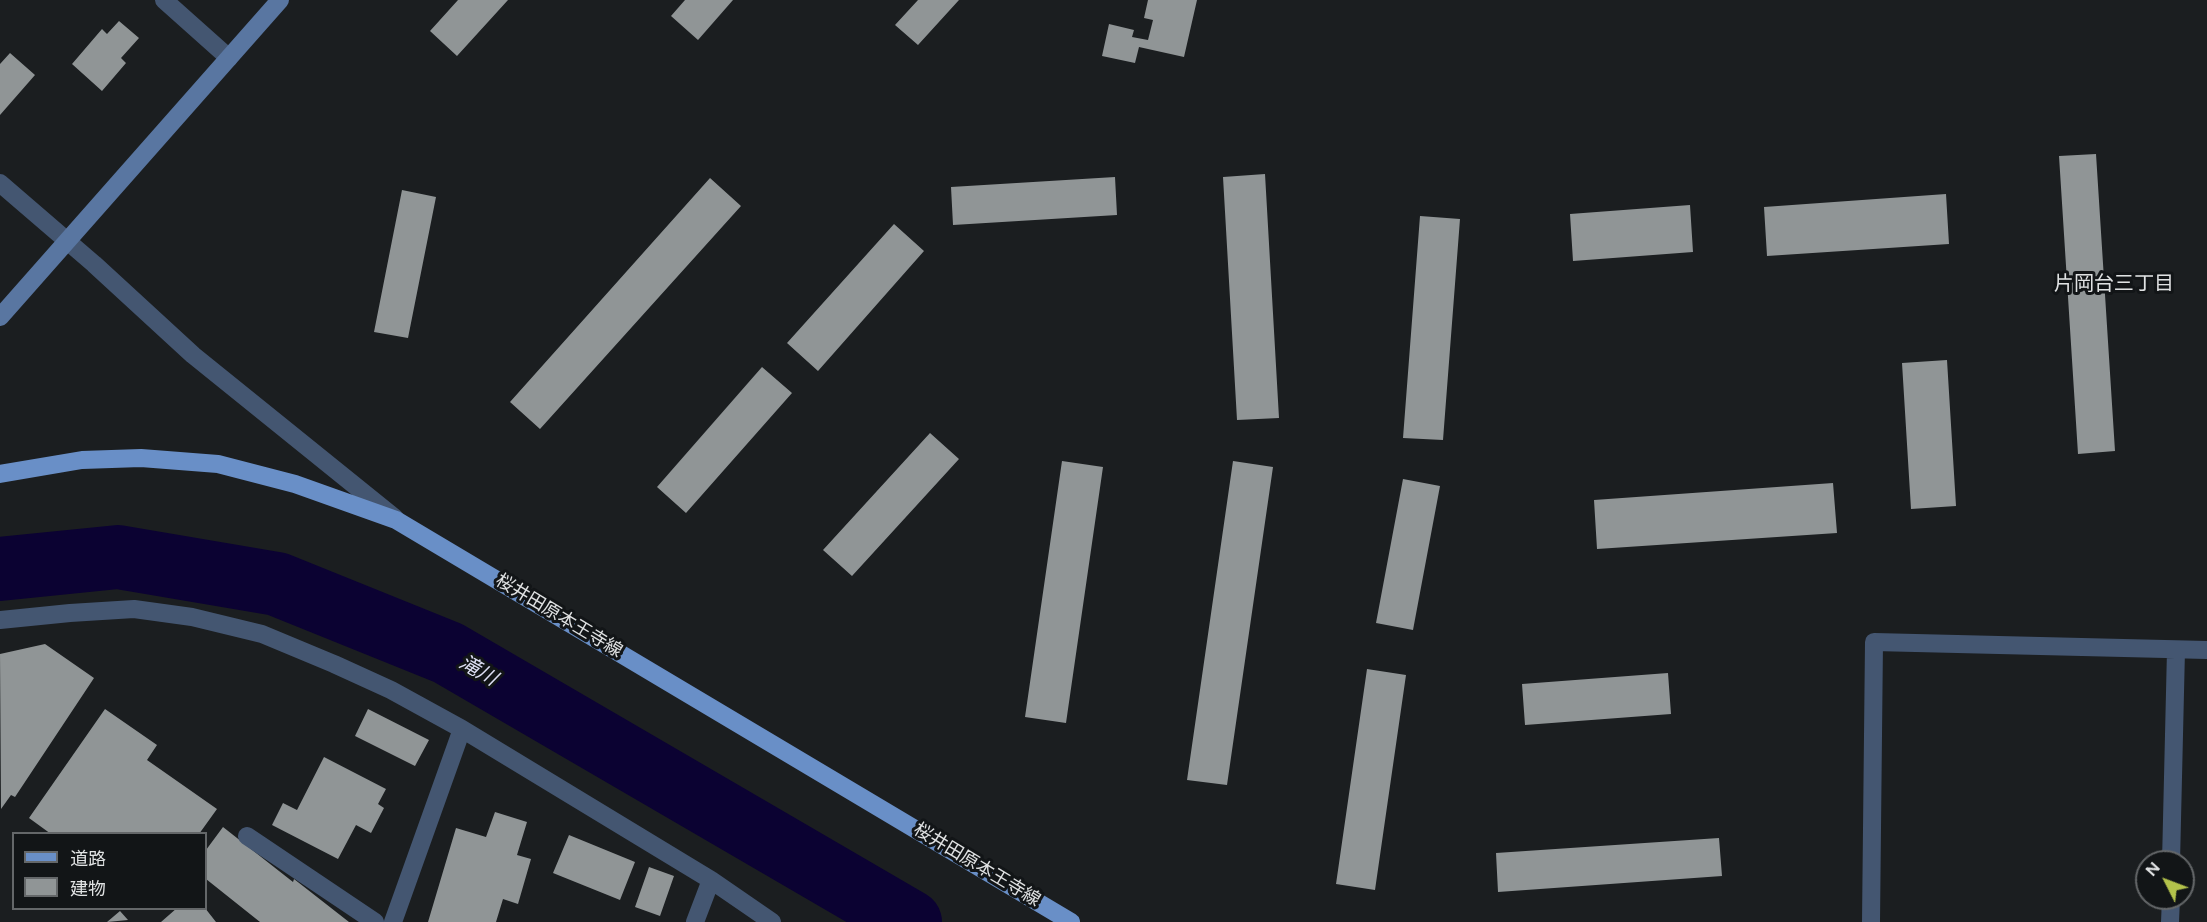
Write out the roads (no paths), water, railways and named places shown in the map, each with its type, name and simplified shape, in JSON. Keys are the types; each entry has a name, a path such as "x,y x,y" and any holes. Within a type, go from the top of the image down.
{"main road":[{"name":"桜井田原本王寺線","path":"0,474 94,460 141,458 218,464 295,484 396,520 1071,922"}],"street":[{"path":"164,0 229,58"},
{"path":"0,317 280,0"},
{"path":"0,183 193,355 396,520"},
{"path":"0,621 134,609 192,617 252,631 334,663 391,690 462,729 711,880 772,922"},
{"path":"1870,922 1874,642 2207,650"},
{"path":"2171,850 2176,650"},
{"path":"393,922 462,729"},
{"path":"247,836 375,922"},
{"path":"695,922 711,880"}],"waterway":[{"name":"滝川","path":"0,569 118,557 277,584 448,653 910,922"}],"district":[{"name":"片岡台三丁目","path":"2114,284"}]}
